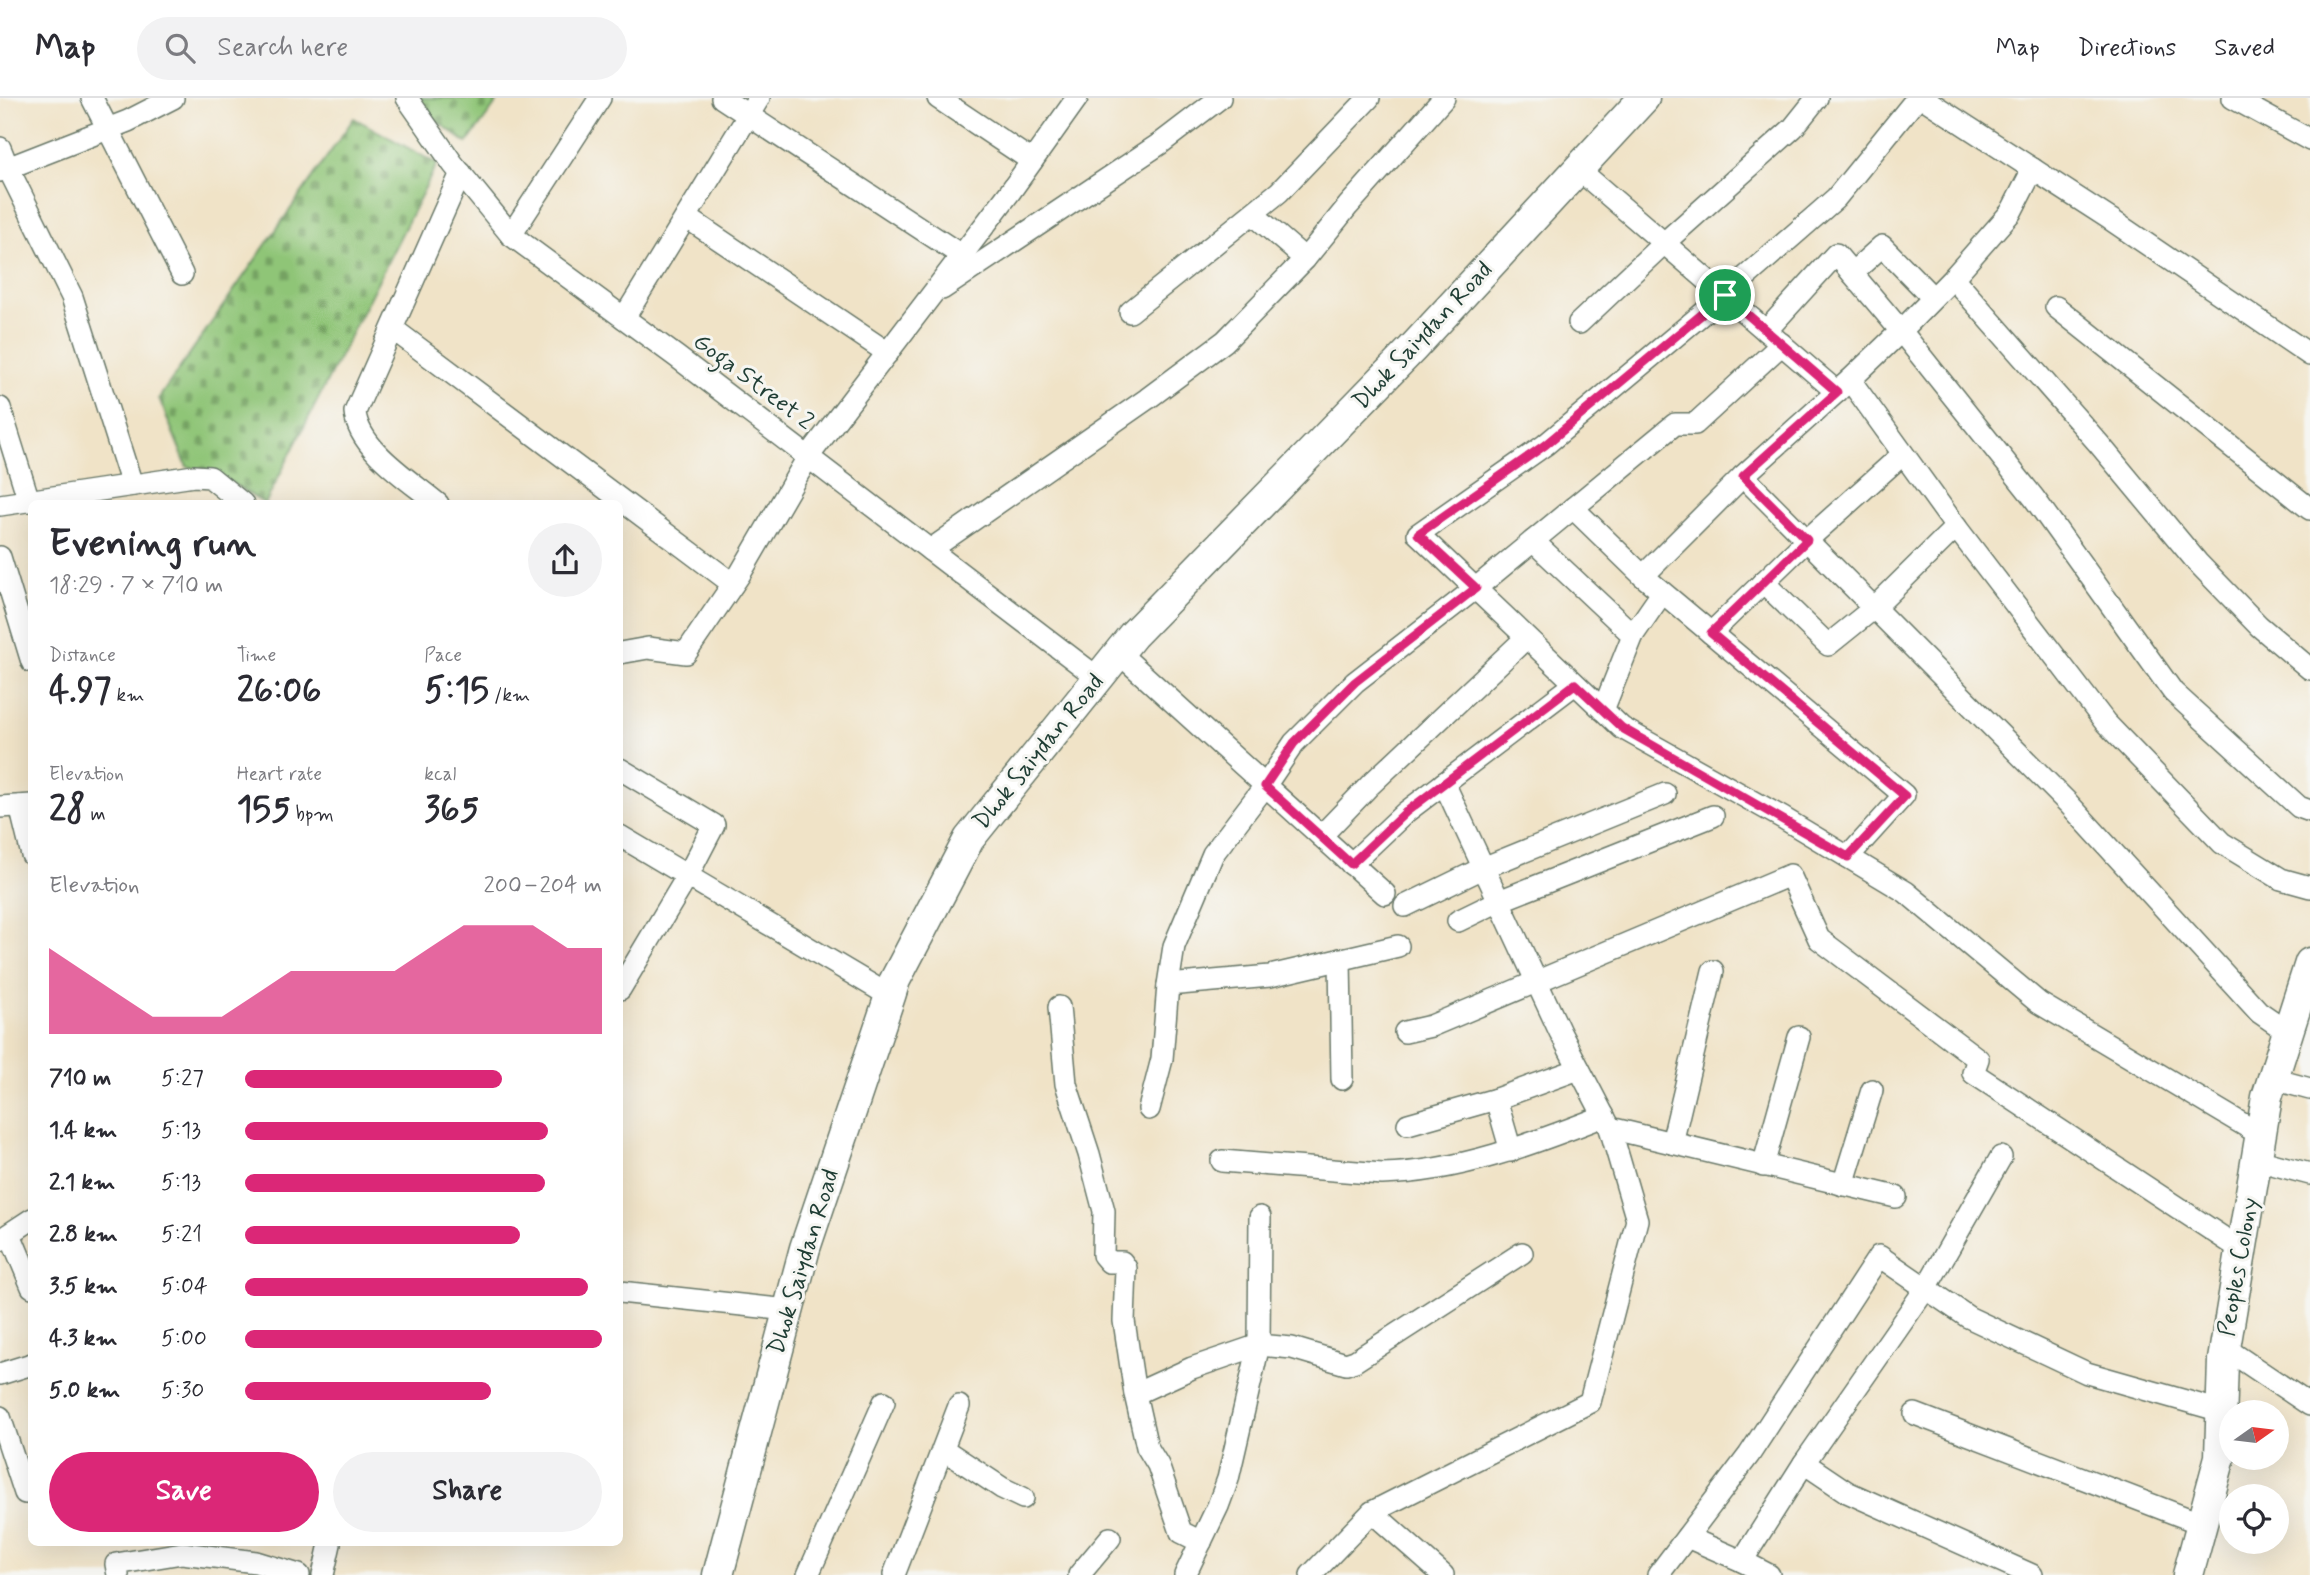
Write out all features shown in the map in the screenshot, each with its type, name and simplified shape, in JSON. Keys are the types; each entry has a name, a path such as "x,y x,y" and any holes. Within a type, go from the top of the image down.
{"main road":[{"name":"Dhok Saiydan Road","path":"718,1575 805,1248 895,980 969,839 1133,635 1412,349 1644,98"},
{"name":"Peoples Colony","path":"2222,1400 2225,1348 2267,1097 2288,1032 2304,1000 2310,963"},
{"name":"Peoples Colony","path":"2188,1575 2219,1461"}],"street":[{"path":"92,98 110,128 182,274"},
{"path":"4,170 110,128 173,98"},
{"name":"Goga Street 2","path":"407,98 460,173 511,235 1098,678"},
{"path":"511,235 600,98"},
{"path":"722,98 754,107 961,255"},
{"path":"938,98 1032,161"},
{"path":"623,652 648,648 686,653 733,584 808,457 932,296 1077,98"},
{"path":"932,296 1161,143 1220,98"},
{"path":"1130,312 1279,192 1369,98"},
{"path":"930,550 1147,399 1225,341 1304,259 1444,98"},
{"path":"1579,323 1793,128 1817,98"},
{"path":"1917,98 1836,198 1725,295 1545,445 1418,534 1622,728 1906,892 2039,1003 2259,1148 2310,1174"},
{"path":"1923,98 2310,355"},
{"path":"2233,98 2310,140"},
{"path":"624,318 754,107"},
{"path":"0,148 4,170 72,297 132,485"},
{"path":"1578,169 1774,338 1844,386 1903,454 2105,722 2222,842 2281,879 2310,887"},
{"path":"1643,576 1743,476 1844,386 1953,278 2011,212 2032,169"},
{"path":"433,500 372,449 355,423 355,412 460,173"},
{"path":"1253,214 1304,259"},
{"path":"686,217 888,353"},
{"path":"1852,272 1882,246 1933,298"},
{"path":"1149,1109 1162,1059 1174,946 1213,854 1294,743 1355,682 1476,588 1675,424 1695,424 1774,338 1836,254 2034,498 2173,692 2300,807 2310,811"},
{"path":"1953,278 2099,444 2197,562 2259,626 2310,669"},
{"path":"2056,307 2310,509"},
{"path":"393,329 621,500"},
{"path":"0,408 29,500 194,476 210,477 238,500"},
{"path":"1711,633 1807,540 1903,454"},
{"path":"1743,476 2068,803 2259,1012 2288,1032"},
{"path":"0,505 28,500"},
{"path":"623,502 733,584"},
{"path":"1573,508 1662,593 1905,796 1848,857"},
{"path":"1763,582 1828,645 1874,608 1956,527"},
{"path":"1533,541 1633,635"},
{"path":"0,557 28,649"},
{"path":"1603,710 1633,635 1662,593"},
{"path":"1321,836 1370,785 1526,638"},
{"path":"1119,653 1385,894"},
{"path":"1351,864 1406,812 1575,684"},
{"path":"623,771 715,825 623,984"},
{"path":"1311,1575 1373,1513 1590,1402 1637,1220 1607,1122 1536,981 1444,783"},
{"path":"1405,906 1483,868 1665,794"},
{"path":"17,806 28,842"},
{"path":"1458,921 1499,901 1713,816"},
{"path":"623,838 890,996"},
{"path":"1405,1032 1431,1026 1790,875 1819,939 1978,1059 1973,1073 2242,1250"},
{"path":"1168,985 1270,976 1398,946"},
{"path":"1340,959 1342,1079"},
{"path":"1672,1143 1713,971"},
{"path":"1059,1007 1066,1084 1104,1211 1102,1255 1109,1262 1122,1262 1126,1268 1124,1321 1135,1394 1147,1447 1158,1465 1181,1532 1201,1542"},
{"path":"1763,1166 1799,1037"},
{"path":"1408,1124 1496,1099 1579,1069"},
{"path":"2273,1079 2310,1089"},
{"path":"1843,1185 1872,1090"},
{"path":"1496,1099 1511,1151"},
{"path":"1223,1161 1408,1174 1496,1157 1607,1122 1672,1143 1896,1197"},
{"path":"1742,1561 1804,1463 1926,1288 2001,1157"},
{"path":"1185,1575 1228,1479 1259,1345 1260,1217"},
{"path":"28,1222 5,1237 28,1280"},
{"path":"1135,1394 1192,1368 1259,1345 1292,1348 1346,1364 1356,1361 1522,1252"},
{"path":"1658,1575 1749,1455 1879,1256 1968,1317 2087,1373 2219,1410"},
{"path":"623,1293 788,1310"},
{"path":"2225,1348 2310,1405"},
{"path":"0,1374 28,1365"},
{"path":"808,1575 884,1402"},
{"path":"894,1575 959,1406"},
{"path":"1914,1414 2202,1524"},
{"path":"0,1417 25,1493"},
{"path":"943,1449 1002,1488 1023,1498"},
{"path":"1804,1463 1847,1492 2032,1575"},
{"path":"1373,1513 1443,1575"},
{"path":"1687,1537 1769,1575"},
{"path":"1079,1575 1110,1538"},
{"path":"323,1575 330,1546"},
{"path":"118,1575 116,1564 182,1552 256,1562 299,1575"}],"green space":[{"path":"409,98 500,98 467,143 409,101"},
{"path":"354,118 437,164 267,500 259,500 213,471 187,467 159,398"}],"route":[{"path":"1725,295 1837,392 1743,476 1807,540 1711,633 1905,796 1848,857 1622,728 1575,684 1406,812 1351,864 1265,786 1294,743 1355,682 1476,588 1418,534 1545,445 1725,295"}]}
